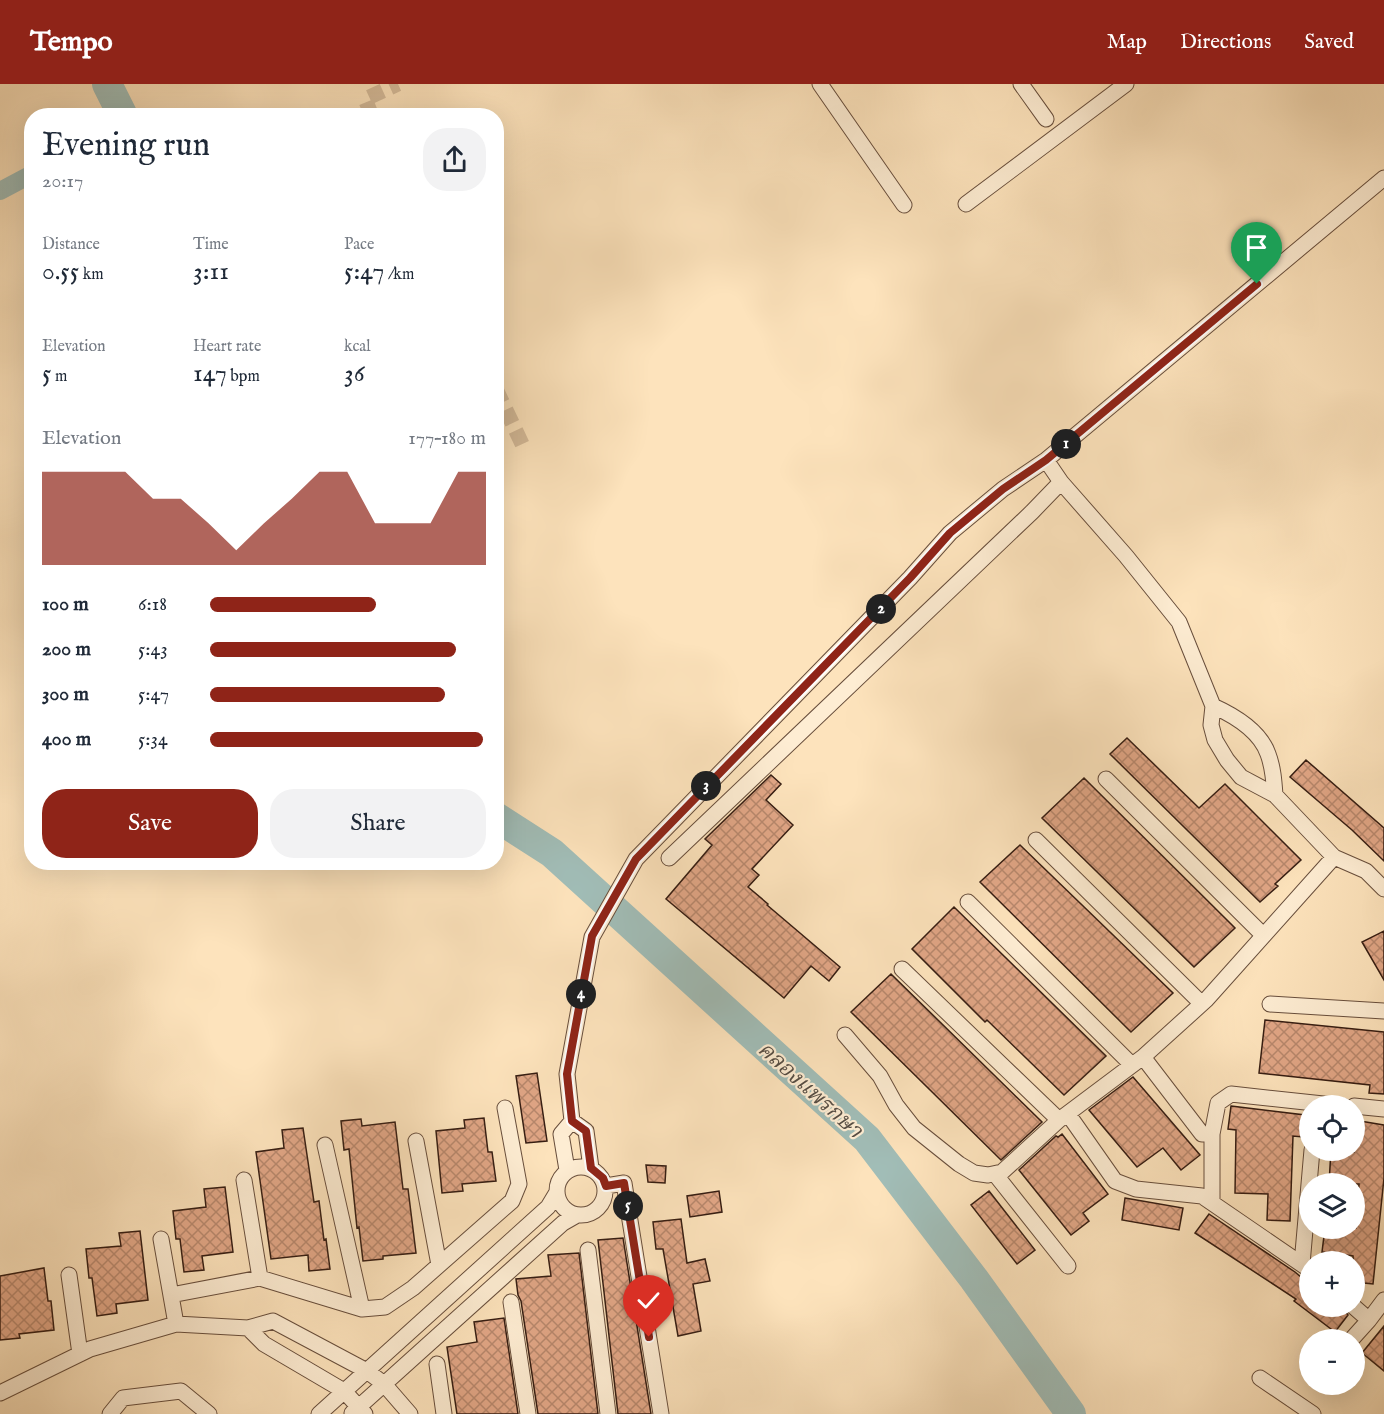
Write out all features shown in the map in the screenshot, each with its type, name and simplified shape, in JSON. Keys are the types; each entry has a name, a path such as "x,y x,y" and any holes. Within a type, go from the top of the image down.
{"street":[{"path":"820,84 904,205"},
{"path":"1021,84 1046,119"},
{"path":"966,204 1126,84"},
{"path":"567,1170 561,1134 572,1121 567,1074 592,936 636,859 910,578 950,533 1003,489 1046,460 1384,178"},
{"path":"1046,460 1061,482 1126,555 1179,621 1213,706 1211,725 1215,740 1227,760 1242,777 1275,795 1334,856 1366,871 1384,889"},
{"path":"669,858 1061,482"},
{"path":"1213,706 1245,724 1268,751 1275,795"},
{"path":"1106,779 1263,935"},
{"path":"1036,840 1201,1003"},
{"path":"845,1035 880,1076 896,1105 914,1128 959,1164 974,1173 988,1175 1002,1172 1064,1117 1138,1061 1201,1003 1334,856"},
{"path":"968,902 1138,1061 1202,1134 1212,1134"},
{"path":"902,969 1064,1117 1114,1181 1136,1189 1202,1196 1299,1262"},
{"path":"1270,1004 1384,1011"},
{"path":"1212,1202 1212,1134 1218,1103 1231,1094 1299,1103"},
{"path":"171,1295 260,1278 362,1309 385,1307 413,1288 512,1201 519,1184 505,1108"},
{"path":"1365,1108 1384,1109"},
{"path":"572,1121 586,1131 591,1168"},
{"path":"416,1141 439,1265"},
{"path":"325,1145 362,1309"},
{"path":"1307,1251 1311,1161"},
{"path":"319,1414 548,1207 561,1176 567,1170 575,1167 591,1168 603,1178 606,1186 604,1201 599,1208 586,1215 577,1215 563,1207 556,1192"},
{"path":"995,1174 1068,1266"},
{"path":"244,1180 260,1278"},
{"path":"606,1186 624,1183 661,1414"},
{"path":"248,1328 264,1344 344,1391 358,1412 384,1384 563,1223 577,1215"},
{"path":"161,1239 176,1324"},
{"path":"588,1250 608,1414"},
{"path":"69,1275 80,1354"},
{"path":"1361,1329 1384,1300"},
{"path":"511,1302 528,1414"},
{"path":"1365,1316 1369,1320"},
{"path":"0,1394 90,1349 176,1324 248,1328 273,1320 367,1371 384,1384 410,1414"},
{"path":"437,1364 444,1414"},
{"path":"1260,1378 1313,1414"},
{"path":"110,1414 123,1398 181,1391 209,1414"}],"building":[{"path":"1127,738 1199,808 1225,784 1301,860 1275,884 1278,886 1260,902 1110,754"},
{"path":"1306,760 1384,828 1384,861 1290,777"},
{"path":"771,775 781,784 766,800 793,825 752,869 759,875 748,887 840,967 829,981 811,966 784,998 666,899 712,845 705,839"},
{"path":"1084,778 1235,928 1194,967 1042,818"},
{"path":"1020,845 1173,993 1131,1032 980,882"},
{"path":"954,907 1106,1056 1064,1095 987,1020 985,1022 912,949"},
{"path":"1384,931 1384,980 1362,942"},
{"path":"891,974 1042,1122 1001,1160 851,1012"},
{"path":"1265,1020 1384,1032 1384,1094 1369,1093 1370,1085 1259,1073"},
{"path":"537,1073 547,1141 526,1143 516,1076"},
{"path":"1133,1077 1200,1155 1181,1170 1163,1148 1137,1167 1089,1110"},
{"path":"1231,1106 1299,1114 1299,1137 1293,1136 1290,1221 1267,1220 1268,1194 1235,1193 1236,1130 1228,1129"},
{"path":"484,1118 488,1152 492,1152 496,1181 462,1184 463,1191 442,1193 436,1131 465,1128 464,1120"},
{"path":"361,1119 362,1126 395,1122 403,1189 408,1189 416,1253 383,1256 383,1259 363,1261 359,1227 357,1228 349,1149 344,1150 341,1121"},
{"path":"1365,1122 1384,1125 1384,1178 1373,1284 1365,1283 1365,1251 1322,1251 1324,1239 1365,1239 1365,1173 1330,1173 1330,1161 1365,1161"},
{"path":"303,1128 314,1202 319,1201 330,1269 309,1271 308,1255 271,1259 256,1152 284,1148 282,1130"},
{"path":"1062,1134 1108,1194 1083,1213 1089,1221 1071,1235 1019,1170 1056,1136"},
{"path":"646,1165 666,1166 665,1183 648,1182"},
{"path":"225,1187 233,1252 202,1256 204,1270 184,1272 180,1239 176,1239 173,1211 206,1207 204,1189"},
{"path":"719,1191 722,1212 690,1217 687,1196"},
{"path":"989,1191 1035,1250 1017,1264 971,1205"},
{"path":"1125,1198 1183,1208 1179,1230 1122,1220"},
{"path":"1209,1214 1295,1272 1299,1275 1299,1305 1294,1301 1296,1299 1195,1233"},
{"path":"681,1219 687,1263 705,1259 710,1281 693,1284 701,1331 678,1336 663,1249 656,1249 653,1222"},
{"path":"140,1231 148,1300 116,1304 117,1313 97,1316 86,1249 121,1246 119,1233"},
{"path":"623,1238 651,1414 618,1414 598,1240"},
{"path":"579,1253 598,1414 538,1414 516,1279 551,1276 548,1255"},
{"path":"44,1268 54,1330 19,1334 20,1338 0,1340 0,1276"},
{"path":"1315,1317 1346,1317 1337,1329 1331,1329"},
{"path":"504,1318 518,1414 457,1414 447,1347 477,1342 474,1322"},
{"path":"1384,1326 1384,1371 1365,1355 1365,1349"}],"waterway":[{"name":"คลองแพรกษา","path":"107,84 119,108"},
{"path":"0,191 24,178"},
{"name":"คลองแพรกษา","path":"504,822 552,853 867,1139 974,1279 1071,1414"}],"tunnel":[{"path":"369,108 365,99 398,84"},
{"path":"504,406 524,448"}],"route":[{"path":"649,1337 624,1183 606,1186 603,1178 591,1168 586,1131 572,1121 567,1074 592,936 636,859 910,578 950,533 1003,489 1046,460 1257,284"}]}
